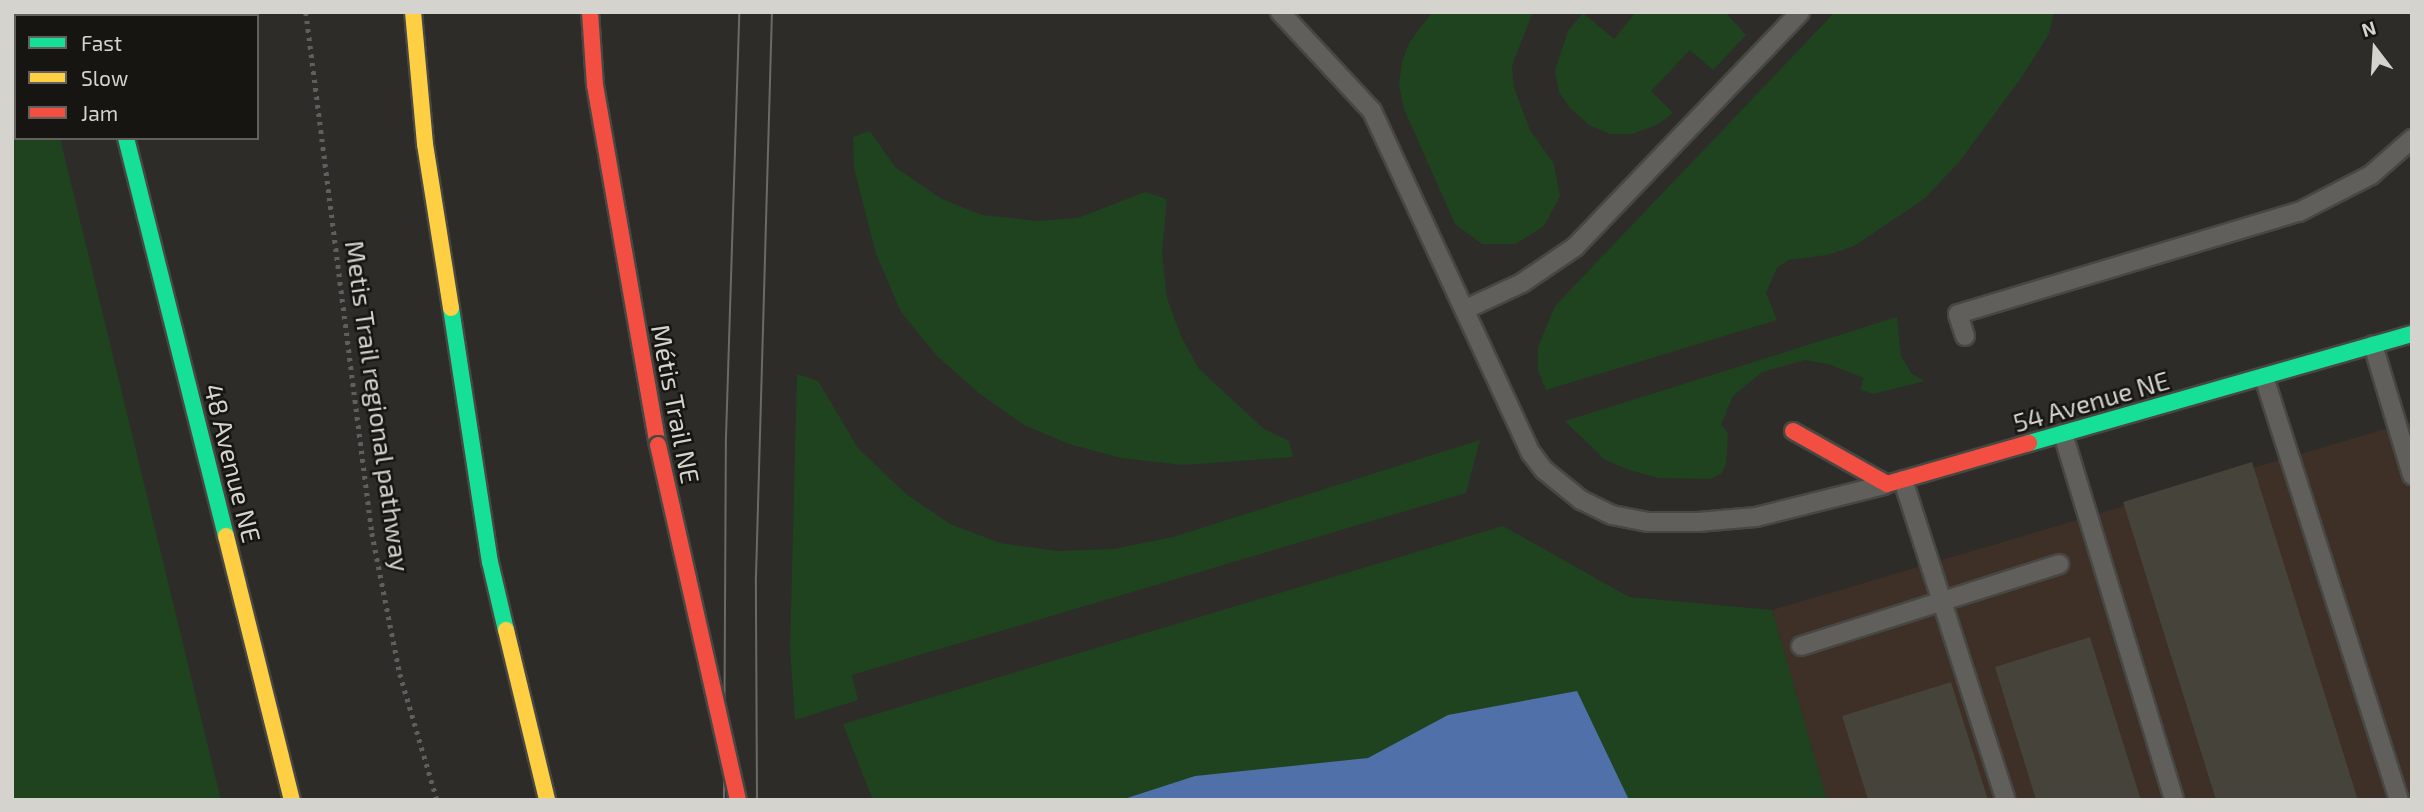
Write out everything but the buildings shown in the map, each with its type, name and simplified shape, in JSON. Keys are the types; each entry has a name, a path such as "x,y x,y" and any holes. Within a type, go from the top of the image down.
{"main road":[{"path":"413,12 425,144 490,562 547,800"},
{"name":"Métis Trail NE","path":"590,12 595,85 658,445 738,800"},
{"name":"48 Avenue NE","path":"127,140 292,800"},
{"name":"54 Avenue NE","path":"1895,482 2412,334"},
{"path":"1793,431 1895,482"}],"lane":[{"path":"1280,12 1372,111 1531,453 1544,470 1581,500 1612,515 1648,522 1755,517 1895,482 1942,604 2006,800"},
{"path":"1466,309 1522,283 1575,247 1800,12"},
{"path":"1965,336 1958,314 2299,212 2371,175 2412,139"},
{"path":"2373,345 2412,474"},
{"path":"2264,377 2399,800"},
{"path":"2063,434 2174,800"},
{"path":"1801,646 1942,604 2059,564"}],"path":[{"name":"Metis Trail regional pathway","path":"306,12 372,533 400,674 437,800"}],"shaded area":[{"path":"2412,421 2412,800 1827,800 1772,610"}],"green space":[{"path":"12,12 21,14 14,14 14,140 60,140 221,800 12,800"},
{"path":"1432,12 1533,12 1512,65 1514,88 1530,130 1554,164 1560,196 1544,226 1516,244 1482,244 1455,224 1404,109 1399,85 1402,62 1409,43"},
{"path":"1636,12 1725,12 1746,35 1713,70 1690,50 1651,91 1673,113 1657,125 1632,134 1610,134 1589,125 1570,108 1559,92 1555,70 1568,31 1583,13 1614,39"},
{"path":"1835,12 2054,12 2049,34 2023,75 1960,161 1924,199 1854,246 1827,255 1788,260 1777,268 1766,293 1777,320 1546,390 1538,370 1538,347 1555,306"},
{"path":"870,131 895,167 942,199 982,215 1038,221 1078,218 1145,192 1167,199 1162,253 1167,298 1181,336 1199,369 1264,429 1289,441 1293,457 1183,465 1121,458 1069,444 1024,425 980,394 937,356 901,312 876,254 854,168 853,137"},
{"path":"1897,317 1901,356 1912,374 1925,381 1873,394 1860,389 1864,378 1828,364 1805,360 1762,372 1733,396 1721,425 1728,433 1726,464 1722,473 1710,479 1659,478 1629,470 1605,460 1565,421"},
{"path":"797,374 818,381 858,448 906,494 950,524 1000,543 1057,551 1114,549 1173,537 1480,440 1466,493 852,675 858,700 795,720 790,649"},
{"path":"1503,526 1629,597 1772,610 1827,800 873,800 843,724"}],"water":[{"path":"1577,691 1629,800 1121,800 1195,776 1368,758 1448,715"}],"tram line":[{"path":"724,800 726,437 739,12"},
{"path":"757,800 756,576 772,12"}],"traffic: fast":[{"path":"127,140 226,536"},
{"path":"451,308 490,562 506,630"},
{"path":"2029,443 2412,334"}],"traffic: slow":[{"path":"413,12 425,144 451,308"},
{"path":"226,536 292,800"},
{"path":"506,630 547,800"}],"traffic: jam":[{"path":"590,12 595,85 658,445"},
{"path":"1793,431 1887,484 2029,443"},
{"path":"658,445 738,800"}]}
